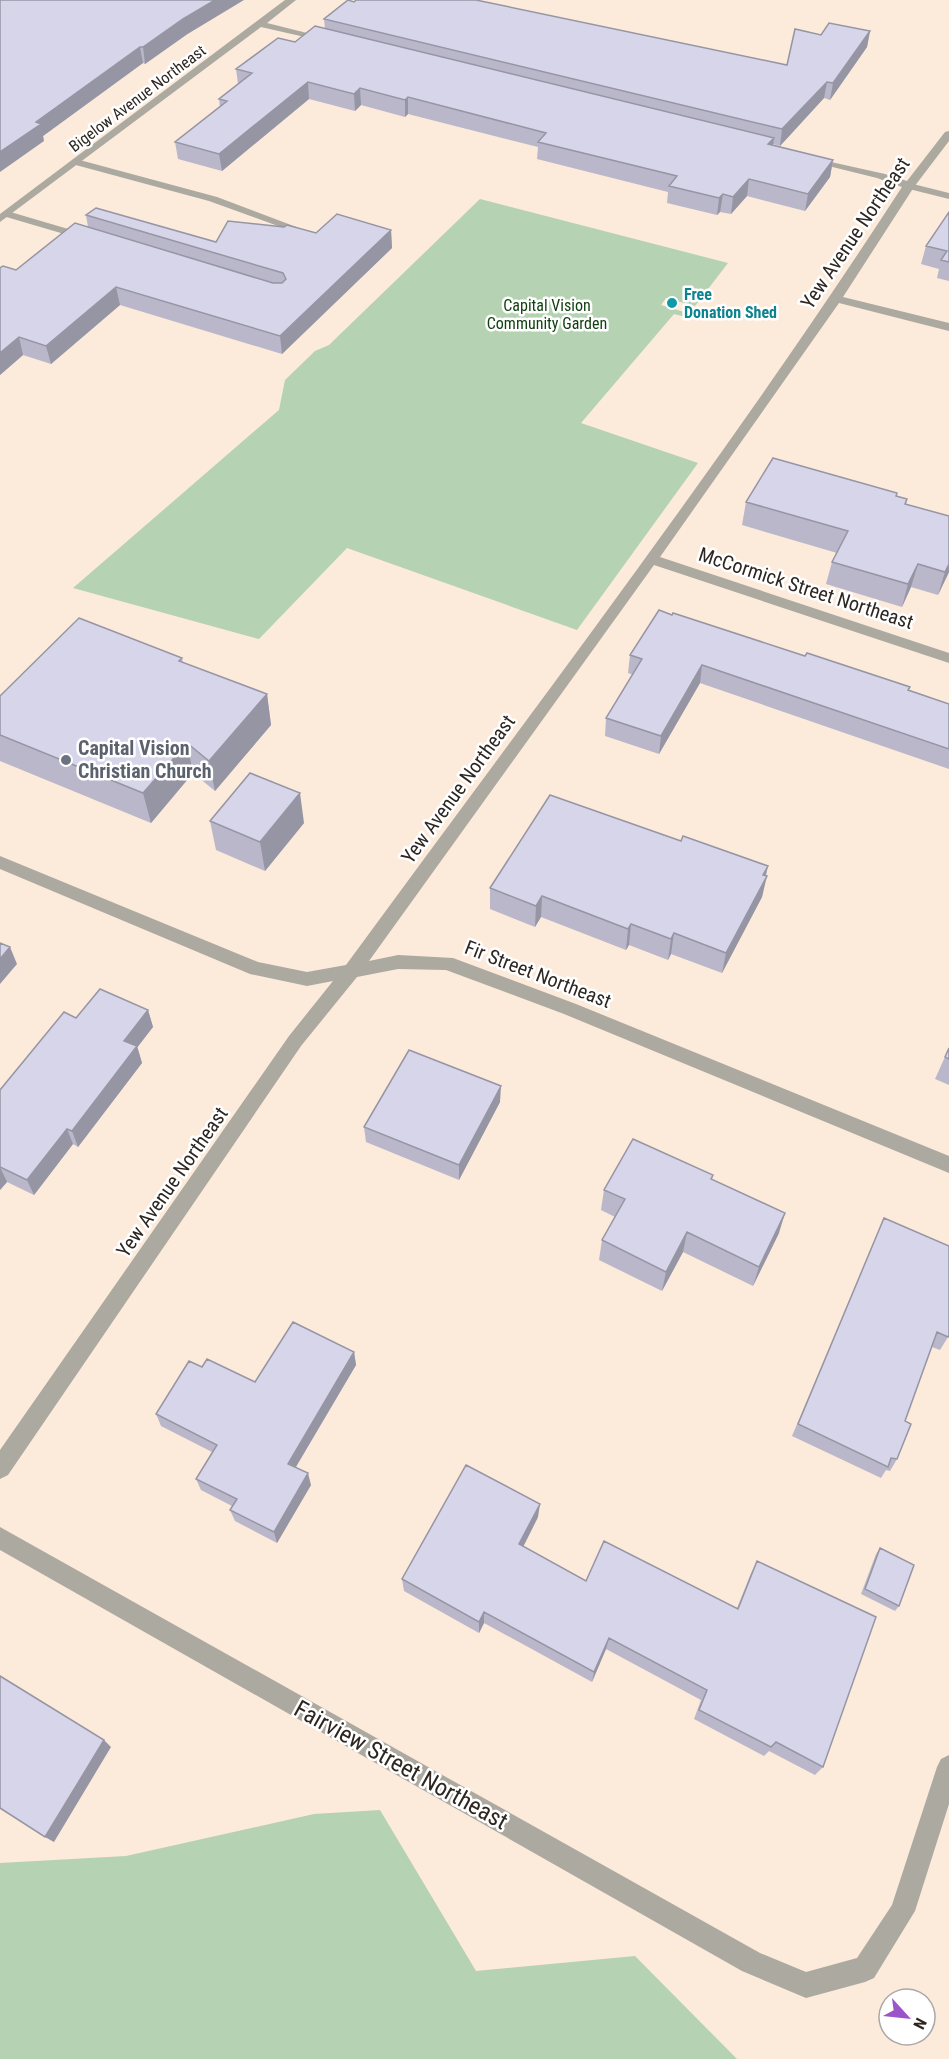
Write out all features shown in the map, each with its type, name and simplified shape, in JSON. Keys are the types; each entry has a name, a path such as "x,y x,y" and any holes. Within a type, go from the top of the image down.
{"street":[{"name":"Bigelow Avenue Northeast","path":"3,217 291,0"},
{"path":"259,24 334,43"},
{"name":"Yew Avenue Northeast","path":"0,1468 294,1041 352,970 651,559 836,299 909,186 949,134"},
{"path":"800,156 949,196"},
{"path":"76,162 213,199 293,228"},
{"path":"3,217 102,243"},
{"path":"836,299 949,327"},
{"name":"McCormick Street Northeast","path":"651,559 949,658"},
{"name":"Fir Street Northeast","path":"0,862 256,969 307,979 398,962 447,963 570,1009 949,1165"},
{"name":"Fairview Street Northeast","path":"0,1538 751,1962 806,1984 866,1969 902,1911 949,1767"}],"green space":[{"name":"Capital Vision Community Garden","path":"480,199 728,263 695,306 666,298 661,305 691,314 686,317 674,314 581,423 698,463 577,630 347,548 259,639 73,588 279,410 285,380 315,351 329,345"},
{"path":"380,1810 476,1971 635,1956 737,2059 0,2059 0,1863 126,1856 314,1814"}],"building":[{"path":"0,0 215,0 140,47 36,122 41,124 0,152"},
{"path":"348,0 354,2 356,0 476,0 787,65 795,29 821,35 829,23 870,31 833,83 827,82 782,129 324,19"},
{"path":"315,26 774,138 768,144 833,160 808,194 749,179 733,197 723,194 719,198 669,186 677,176 538,142 546,133 408,97 405,100 360,88 354,94 308,82 219,154 175,142 227,101 219,99 252,73 236,69 278,38 295,42"},
{"path":"96,208 216,242 228,221 284,227 287,225 316,233 337,214 391,230 280,336 116,287 46,346 19,337 0,353 0,268 3,266 16,270 75,223 273,283 282,283 286,279 283,273 86,215"},
{"path":"949,212 949,262 941,260 947,251 926,246"},
{"path":"773,458 897,493 896,496 907,499 905,504 949,516 949,564 945,572 918,564 908,584 832,562 848,531 746,502"},
{"path":"659,610 805,656 807,653 910,687 908,690 949,704 949,749 702,665 661,736 606,718 642,659 630,655"},
{"path":"79,618 182,658 179,661 267,694 209,761 187,743 143,793 0,735 0,696"},
{"path":"250,773 300,793 260,842 210,821"},
{"path":"550,795 681,841 683,836 768,866 763,875 767,876 726,953 674,933 671,939 631,924 628,929 542,896 536,906 490,888"},
{"path":"0,943 10,947 0,959"},
{"path":"100,989 148,1010 124,1041 137,1046 72,1131 67,1129 27,1180 0,1167 0,1090 64,1012 76,1018"},
{"path":"409,1050 501,1086 459,1165 364,1127"},
{"path":"633,1139 713,1175 711,1179 785,1213 759,1267 687,1232 666,1272 602,1240 625,1199 604,1190"},
{"path":"884,1218 949,1246 949,1335 948,1337 937,1332 905,1421 911,1424 897,1459 891,1458 888,1467 798,1424"},
{"path":"293,1322 354,1352 288,1464 308,1473 274,1532 230,1510 237,1499 196,1479 217,1445 156,1414 189,1361 202,1367 207,1359 255,1382"},
{"path":"466,1465 540,1504 519,1544 586,1581 604,1541 738,1609 757,1561 876,1617 823,1767 776,1742 771,1747 699,1710 707,1690 609,1638 594,1672 484,1612 479,1622 402,1579"},
{"path":"880,1548 914,1565 899,1606 865,1589"},
{"path":"0,1676 104,1740 45,1837 0,1808"}],"place":[{"name":"Free Donation Shed","path":"672,303"},
{"name":"Capital Vision Christian Church","path":"66,760"}]}
